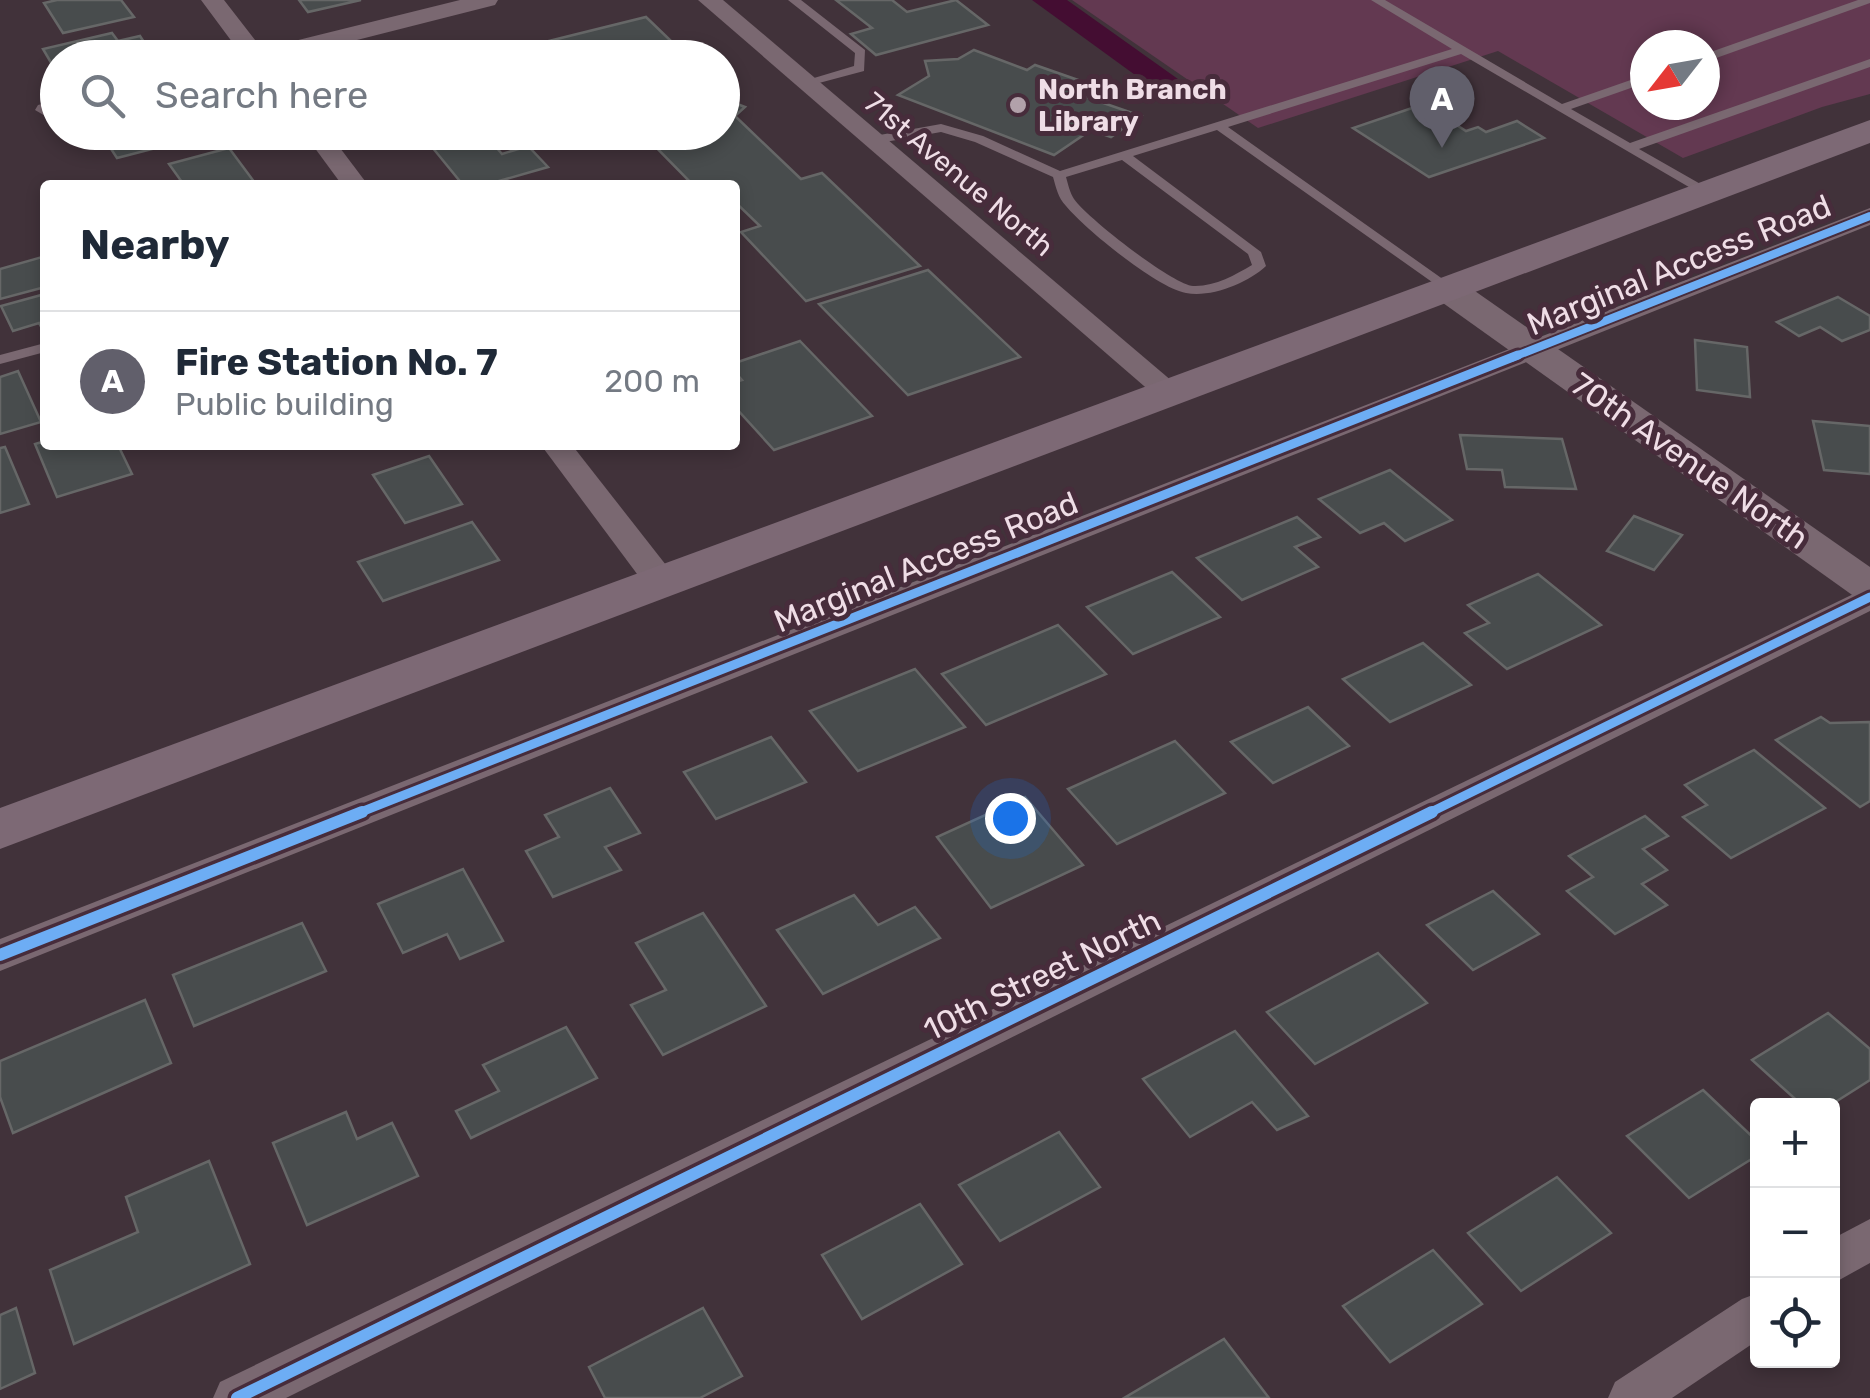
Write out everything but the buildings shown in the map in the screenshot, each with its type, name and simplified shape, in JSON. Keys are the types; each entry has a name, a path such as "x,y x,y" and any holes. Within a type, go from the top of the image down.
{"main road":[{"path":"0,829 1870,131"}],"street":[{"path":"212,0 244,40"},
{"path":"325,40 485,0"},
{"name":"71st Avenue North","path":"709,0 1169,393"},
{"path":"329,150 351,180"},
{"name":"Marginal Access Road","path":"0,955 1870,216"},
{"name":"70th Avenue North","path":"1450,290 1870,587"},
{"path":"560,450 661,582"},
{"name":"10th Street North","path":"236,1398 1870,596"},
{"path":"1840,1259 1870,1238"},
{"path":"1632,1398 1750,1319"}],"lane":[{"path":"794,0 861,52 860,68 808,84"},
{"path":"1377,0 1706,193"},
{"path":"1720,53 1869,0"},
{"path":"874,140 941,128 979,139 1059,175 1462,50"},
{"path":"1629,148 1870,63"},
{"path":"1561,108 1630,83"},
{"name":"70th Avenue North","path":"1218,125 1450,290"},
{"path":"1059,175 1068,201 1163,278 1184,289 1202,289 1250,273 1259,266 1254,252 1122,154"},
{"path":"0,360 40,348"}],"shaded area":[{"path":"1072,0 1870,0 1870,94 1822,107 1683,158 1498,51 1258,128"}],"waterway":[{"path":"1047,0 1176,89"}],"cycle path":[{"path":"0,955 1870,216"},
{"path":"237,1398 1870,597"}],"place":[{"name":"North Branch Library","path":"1018,105"},
{"name":"Fire Station No. 7","path":"1442,148"}]}
